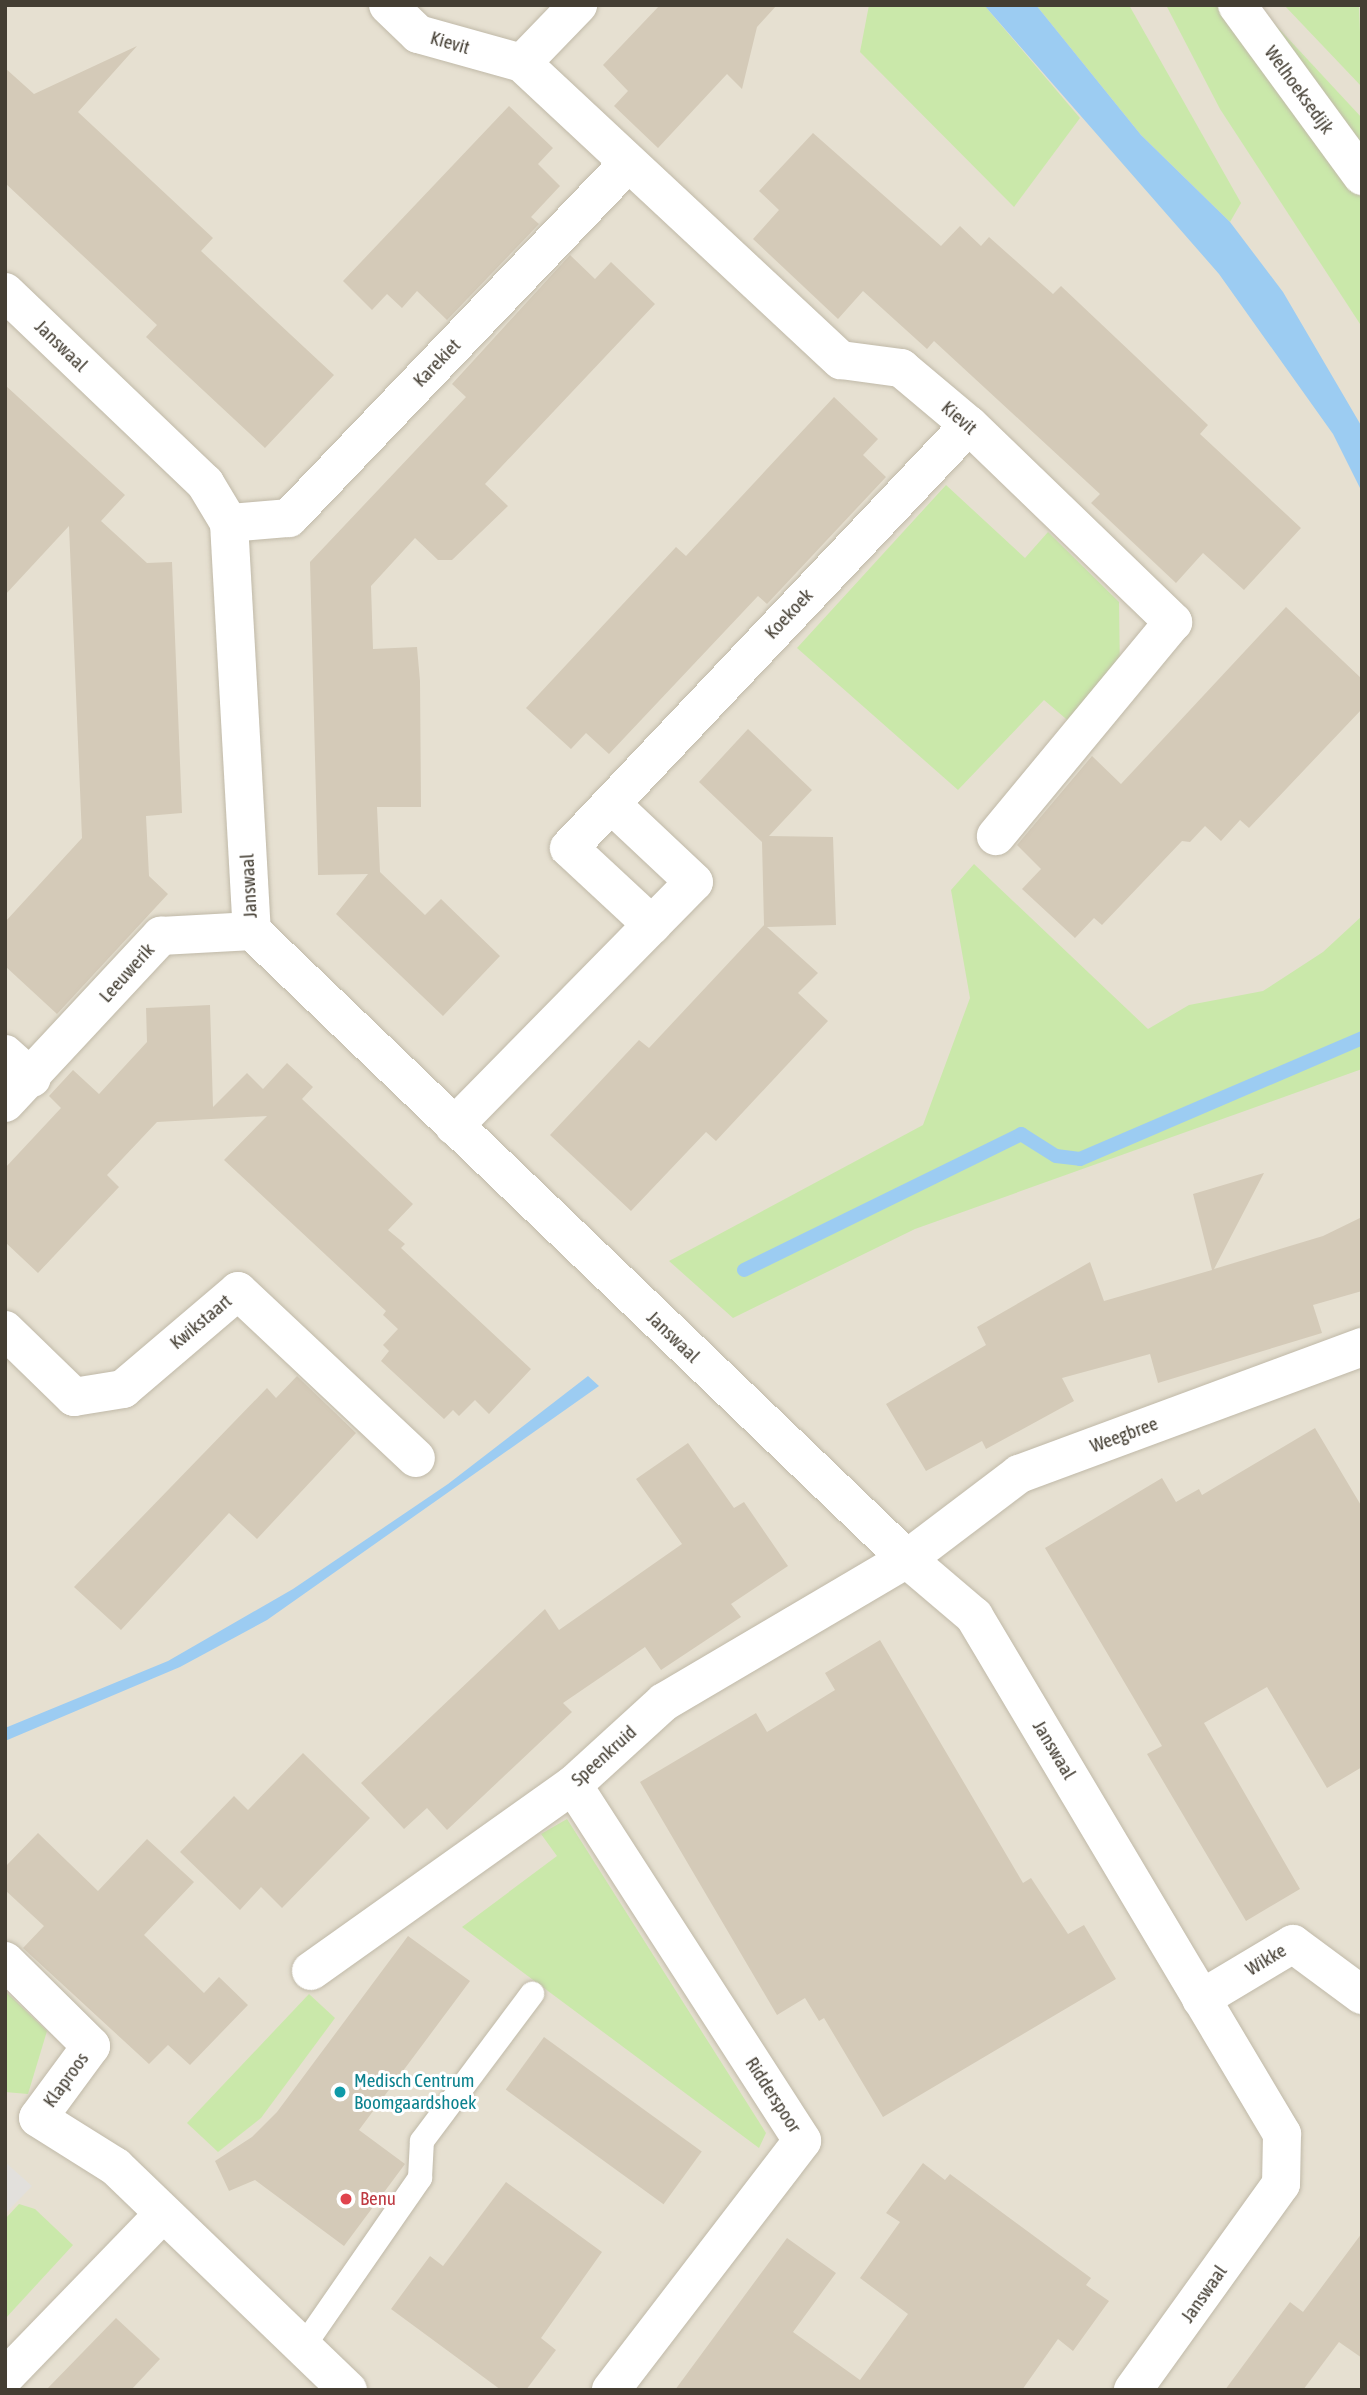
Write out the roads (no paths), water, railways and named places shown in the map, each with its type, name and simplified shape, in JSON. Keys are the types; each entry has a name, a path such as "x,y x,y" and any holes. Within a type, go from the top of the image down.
{"street":[{"name":"Kievit","path":"388,5 418,34 522,63 627,164 841,360 901,369 969,425 1173,622 996,836"},
{"path":"522,63 578,5"},
{"name":"Welhoeksedijk","path":"1237,5 1362,176"},
{"name":"Karekiet","path":"229,523 289,518 627,164"},
{"name":"Janswaal","path":"5,292 205,484 229,523 252,932 907,1559 974,1615 1282,2134 1281,2184 1145,2386"},
{"name":"Koekoek","path":"652,925 569,848 969,425"},
{"path":"454,1126 694,882 611,804"},
{"name":"Leeuwerik","path":"14,1078 162,936 252,932"},
{"name":"Kwikstaart","path":"5,1330 74,1397 123,1389 238,1291 416,1458"},
{"name":"Weegbree","path":"907,1559 1018,1474 1362,1347"},
{"name":"Speenkruid","path":"311,1971 573,1785 664,1702 907,1559"},
{"name":"Ridderspoor","path":"573,1785 802,2141 611,2390"},
{"name":"Wikke","path":"1201,1999 1293,1944 1362,1995"},
{"name":"Klaproos","path":"5,1961 91,2046 38,2118 116,2167 348,2390"},
{"path":"5,2376 163,2213"}],"lane":[{"path":"303,2347 420,2178 422,2141 532,1993"}],"water":[{"path":"984,5 1036,5 1141,135 1230,222 1283,292 1362,427 1362,492 1333,434 1219,274"},
{"path":"588,1376 599,1386 267,1620 180,1667 5,1741 5,1728 168,1661 293,1589 448,1484"}],"waterway":[{"path":"744,1270 1021,1134 1056,1156 1080,1159 1362,1038"}],"place":[{"name":"Medisch Centrum Boomgaardshoek","path":"340,2092"},
{"name":"Benu","path":"346,2199"}]}
